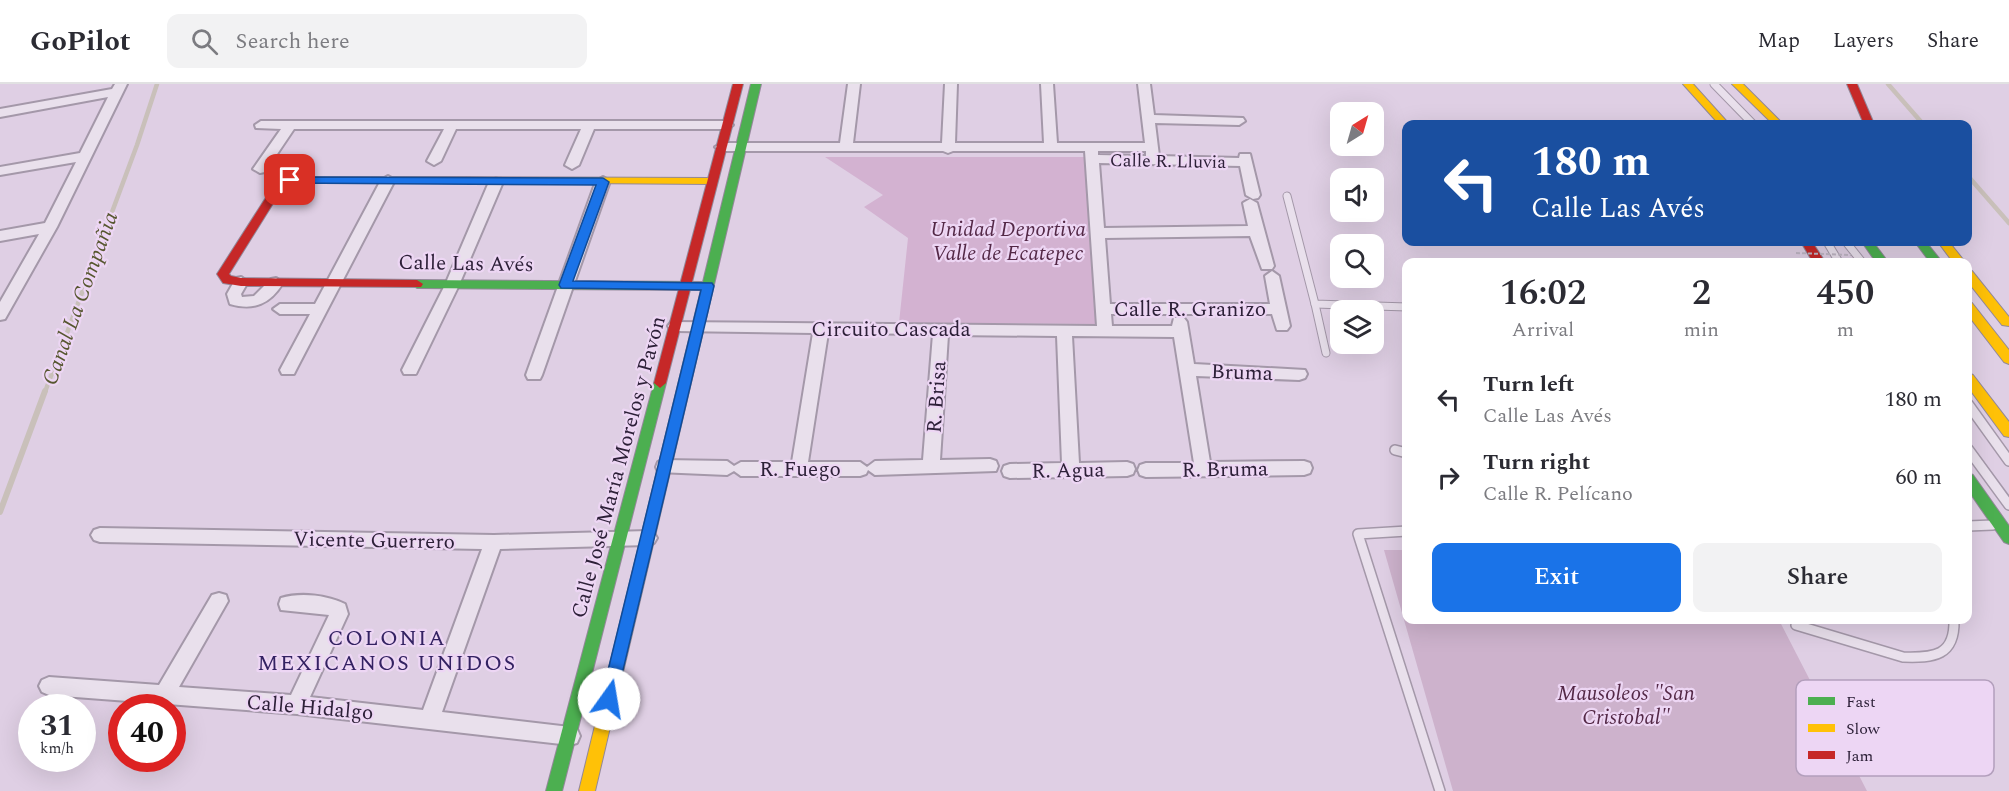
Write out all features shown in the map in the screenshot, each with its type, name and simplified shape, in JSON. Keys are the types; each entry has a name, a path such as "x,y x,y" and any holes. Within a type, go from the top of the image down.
{"main road":[{"name":"Calle José María Morelos y Pavón","path":"554,791 738,84"},
{"name":"Calle José María Morelos y Pavón","path":"587,791 756,84"},
{"path":"1688,84 1720,120"},
{"path":"1737,84 1774,120"},
{"path":"1852,84 1867,120"},
{"path":"241,282 224,278 224,270 278,187 285,182 295,180 711,181"},
{"path":"1923,246 1933,258"},
{"path":"1946,246 1956,258"},
{"path":"1972,279 2009,326"},
{"name":"Calle Las Avés","path":"276,283 708,286"},
{"path":"1972,311 2009,359"},
{"path":"1972,383 2009,432"},
{"path":"1972,485 2009,538"}],"street":[{"path":"846,147 854,84"},
{"path":"948,149 951,84"},
{"path":"1047,84 1051,147"},
{"path":"1144,84 1152,153"},
{"path":"0,113 119,88"},
{"path":"1,310 50,227 119,88"},
{"path":"1148,119 1239,122"},
{"path":"261,125 726,125"},
{"path":"260,169 290,125"},
{"path":"434,160 452,125"},
{"path":"572,165 589,125"},
{"path":"722,147 948,149 1051,147 1091,153 1105,331"},
{"name":"Calle R. Lluvia","path":"1091,153 1152,153 1245,160 1256,231"},
{"path":"0,171 84,156"},
{"path":"288,370 318,309 388,180"},
{"path":"410,370 452,285 496,182"},
{"path":"534,375 603,182"},
{"path":"0,236 50,227"},
{"path":"1097,233 1256,231 1269,271 1282,326"},
{"path":"241,282 234,294 235,300 251,302 266,297 276,283"},
{"path":"280,309 318,309"},
{"name":"Calle R. Granizo","path":"1102,309 1277,309"},
{"path":"1177,309 1203,469"},
{"name":"Circuito Cascada","path":"676,326 1181,332"},
{"path":"799,469 821,328"},
{"name":"R. Brisa","path":"931,466 941,329"},
{"path":"1064,330 1071,470"},
{"name":"Bruma","path":"1186,370 1299,374"},
{"path":"931,466 990,466"},
{"name":"R. Fuego","path":"664,467 799,469 931,466"},
{"name":"R. Bruma","path":"1146,470 1304,468"},
{"name":"R. Agua","path":"1010,471 1127,469"},
{"name":"Vicente Guerrero","path":"100,535 494,542 648,538"},
{"path":"430,719 494,542"},
{"path":"165,694 219,601"},
{"path":"288,604 329,605 334,606 339,614 297,705"},
{"name":"Calle Hidalgo","path":"49,686 151,694"},
{"name":"Calle Hidalgo","path":"186,697 297,705 570,736"}],"lane":[{"path":"1714,84 1749,120"},
{"path":"1287,196 1326,353"},
{"path":"1849,246 1859,258"},
{"path":"1315,304 1402,307"},
{"path":"1972,410 2009,461"},
{"path":"1395,450 1402,452"},
{"path":"1972,454 2009,505"},
{"path":"1972,526 2000,524"},
{"path":"1402,531 1358,534 1440,791"},
{"path":"1796,625 1903,657 1921,658 1937,654 1950,647 1955,633 1954,624"}],"path":[{"path":"1796,253 1851,255"}],"green space":[{"name":"Unidad Deportiva Valle de Ecatepec","path":"825,157 1087,157 1096,324 899,323 908,238 864,207 883,195"},
{"name":"Mausoleos \"San Cristobal\"","path":"1384,550 1402,550 1402,613"},
{"name":"Mausoleos \"San Cristobal\"","path":"1405,624 1781,624 1810,680 1796,680 1796,776 1859,776 1867,791 1453,791"}],"waterway":[{"name":"Canal La Compañia","path":"45,392 137,145 157,84"},
{"path":"1888,84 1920,120"},
{"path":"1972,181 2009,223"},
{"name":"Canal La Compañia","path":"0,512 45,391"}],"traffic: fast":[{"path":"641,566 756,84"},
{"path":"1870,246 1879,258"},
{"path":"1923,246 1933,258"},
{"path":"417,284 708,286"},
{"path":"554,791 660,383"},
{"path":"1972,485 2009,538"}],"traffic: slow":[{"path":"1688,84 1720,120"},
{"path":"1737,84 1774,120"},
{"path":"465,180 711,181"},
{"path":"1946,246 1956,258"},
{"path":"1972,279 2006,322"},
{"path":"1972,311 2009,359"},
{"path":"1972,383 2009,432"},
{"path":"587,791 641,566"}],"traffic: jam":[{"path":"660,383 738,84"},
{"path":"1852,84 1867,120"},
{"path":"417,284 241,282 227,280 223,274 278,187 290,180 465,180"},
{"path":"1809,246 1816,258"}],"district":[{"name":"COLONIA MEXICANOS UNIDOS","path":"387,650"}],"route":[{"path":"290,180 603,182 565,285 708,286 609,699"}]}
